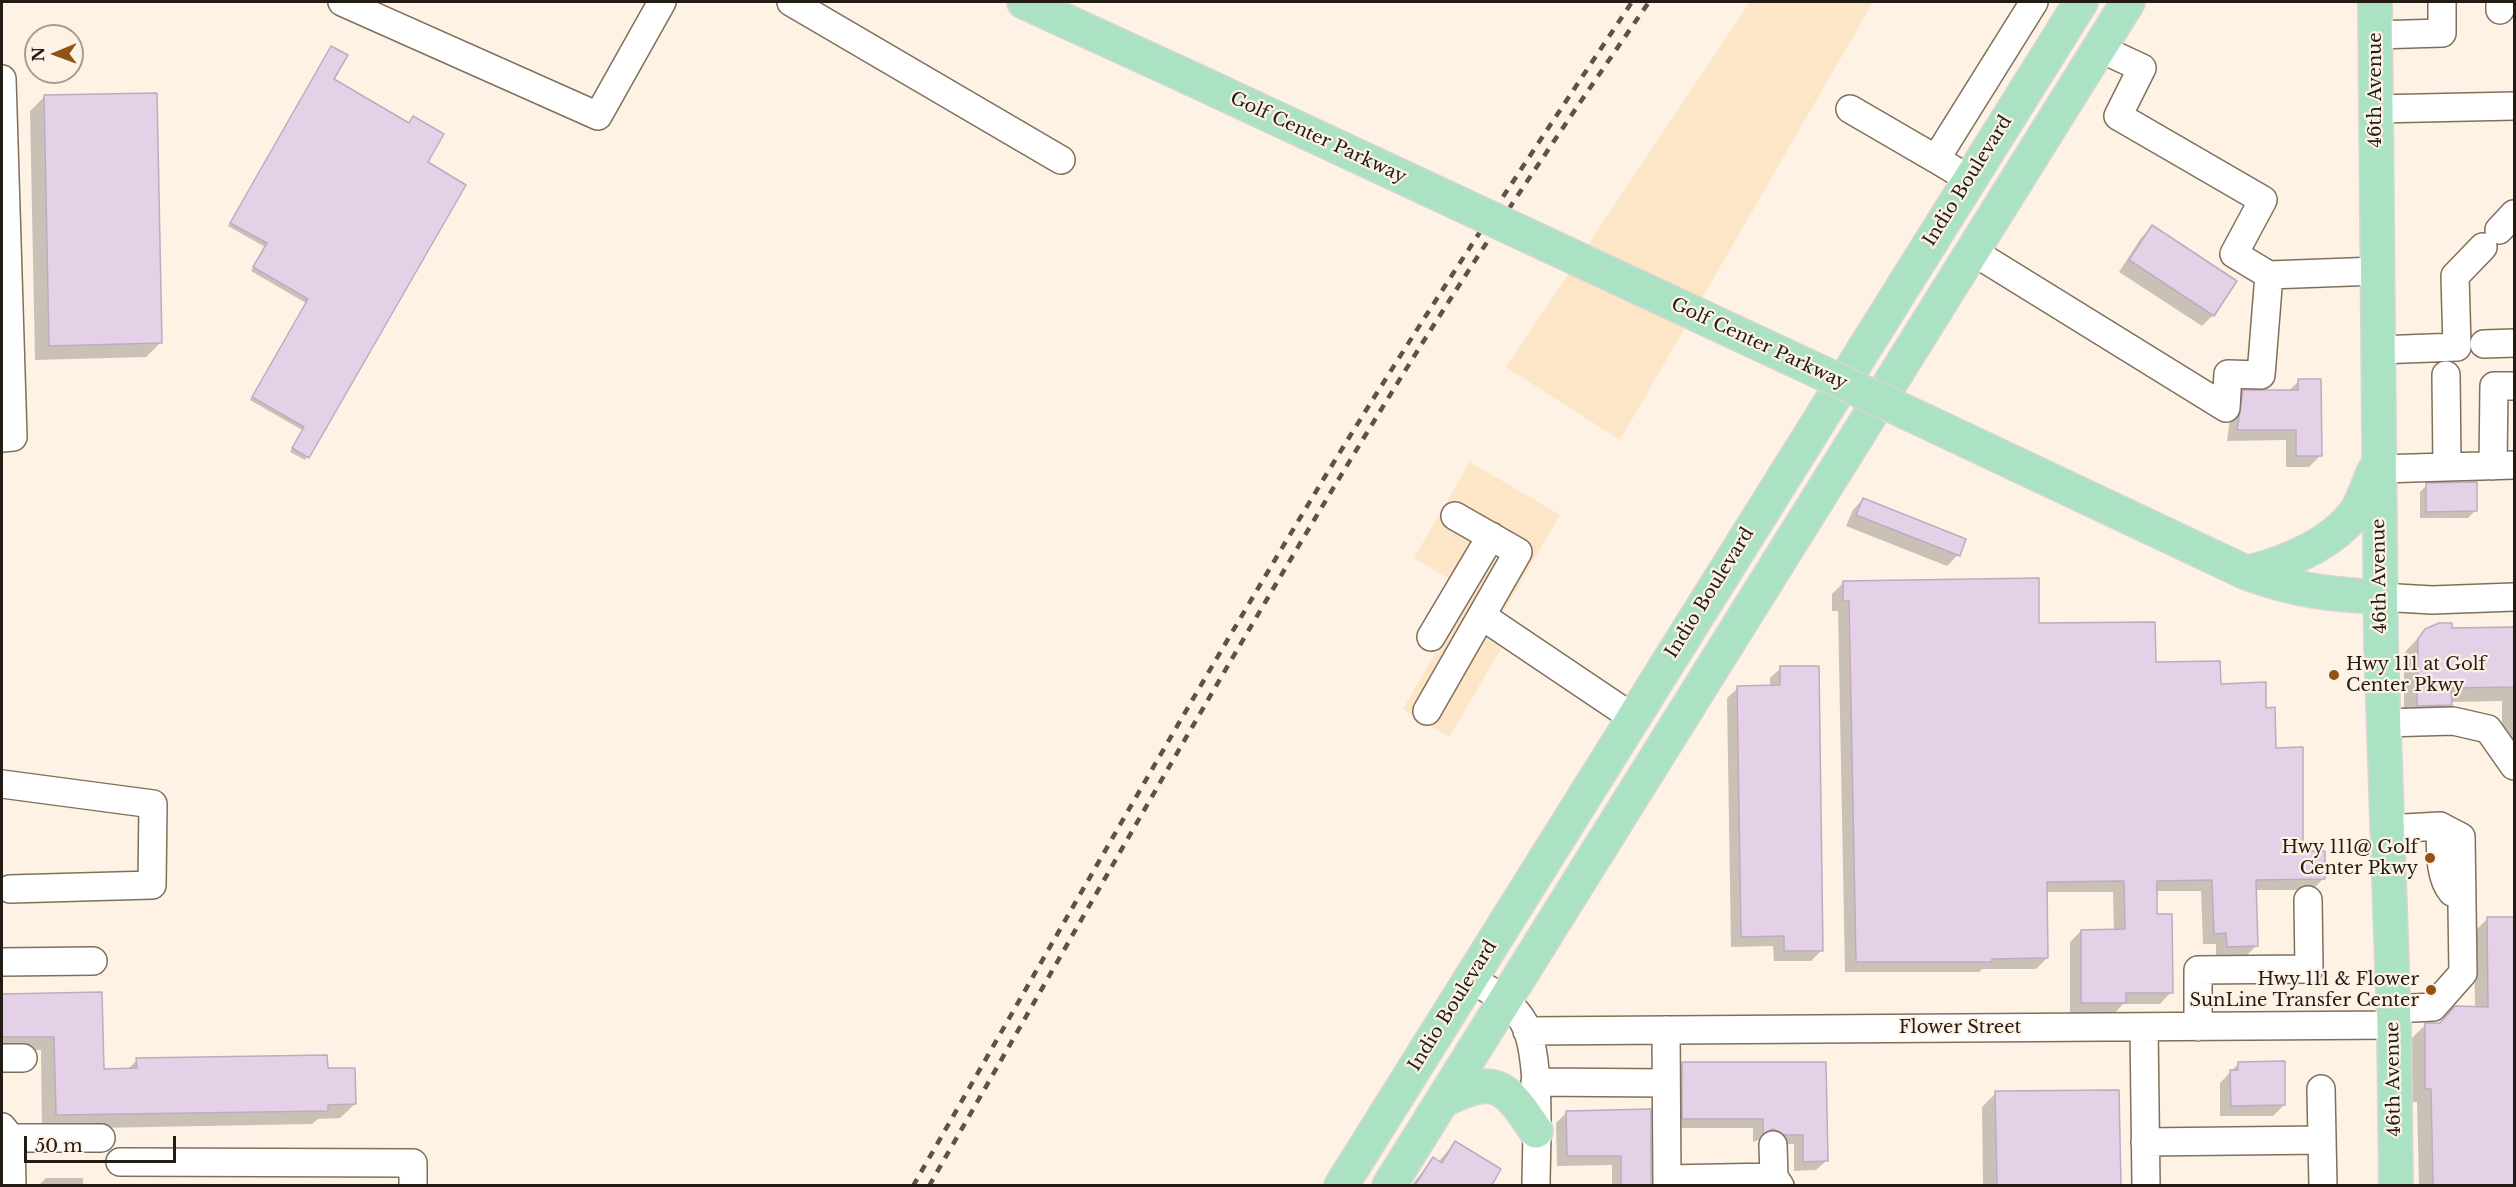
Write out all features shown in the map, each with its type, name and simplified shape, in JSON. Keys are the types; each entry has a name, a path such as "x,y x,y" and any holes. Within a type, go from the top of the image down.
{"main road":[{"name":"Golf Center Parkway","path":"1024,2 2247,573 2284,587 2327,595 2380,597"},
{"name":"Indio Boulevard","path":"1341,1185 2080,2"},
{"path":"1389,1185 2128,2"},
{"name":"46th Avenue","path":"2375,2 2380,597 2394,1017 2396,1185"},
{"path":"2247,573 2295,557 2329,536 2355,513 2379,464"},
{"path":"1651,767 1668,704 1700,650 1704,628 1701,607"},
{"path":"1442,1101 1466,1089 1493,1086 1515,1099 1536,1131"}],"street":[{"path":"342,2 598,116 662,2"},
{"path":"791,2 1061,160"},
{"path":"2375,35 2442,33 2442,2"},
{"path":"1936,159 2031,6 2063,30"},
{"path":"2099,48 2142,68 2118,116 2263,200 2234,254 2269,275 2377,271"},
{"path":"2,79 13,437 2,438"},
{"path":"1977,93 2009,115"},
{"path":"2376,109 2514,106"},
{"path":"1850,109 1969,179"},
{"path":"2378,350 2457,347 2456,276 2499,230"},
{"path":"1972,251 2226,408 2228,374 2261,375 2269,275"},
{"path":"2484,344 2514,343"},
{"path":"2446,375 2447,467"},
{"path":"2379,464 2447,467 2504,466 2494,386 2514,386"},
{"path":"1427,711 1518,552 1455,516"},
{"path":"1431,637 1491,536"},
{"name":"Golf Center Parkway","path":"2380,597 2432,600 2514,597"},
{"path":"1482,616 1632,717"},
{"path":"2384,723 2453,720 2488,729 2514,765"},
{"path":"2,784 153,804 152,885 10,889"},
{"name":"Flower Street","path":"1527,1031 2198,1027 2394,1017 2433,1007 2463,973 2462,892 2452,892 2442,868 2440,826 2387,829"},
{"path":"2198,1027 2198,970 2309,969 2308,900"},
{"path":"2,962 93,961"},
{"path":"1471,978 1505,1002 1523,1020 1527,1031 1535,1082 1536,1185"},
{"path":"2144,1027 2146,1185"},
{"path":"1666,1030 1667,1182 1777,1181 1773,1145"},
{"path":"1535,1082 1666,1083"},
{"path":"2321,1089 2324,1185"},
{"path":"12,1185 6,1132 100,1138"},
{"path":"2145,1142 2322,1140"},
{"path":"120,1162 413,1163 413,1185"}],"shaded area":[{"path":"1750,2 1873,2 1620,440 1506,367"},
{"path":"1470,462 1560,515 1501,616 1515,625 1449,737 1403,709 1471,592 1414,558"}],"building":[{"path":"331,46 348,55 334,79 409,123 413,116 444,134 428,162 466,185 309,458 292,448 304,427 252,397 308,299 253,267 267,243 230,223"},
{"path":"157,93 162,343 49,346 44,95"},
{"path":"2152,225 2237,281 2214,316 2129,260"},
{"path":"2298,379 2321,379 2322,456 2296,456 2296,430 2237,430 2243,390 2298,390"},
{"path":"2477,482 2477,511 2426,512 2426,483"},
{"path":"1863,498 1966,539 1960,556 1856,515"},
{"path":"2039,578 2039,623 2155,622 2156,662 2220,661 2221,684 2266,682 2266,708 2275,707 2276,748 2303,747 2303,851 2325,851 2325,879 2256,880 2258,946 2227,947 2226,933 2214,934 2212,880 2157,881 2157,914 2172,914 2173,993 2126,993 2126,1003 2081,1003 2081,930 2125,929 2124,881 2047,882 2048,958 1992,959 1992,962 1856,962 1849,601 1843,601 1843,581"},
{"path":"2439,623 2452,623 2452,628 2514,627 2514,687 2451,688 2452,705 2417,706 2418,639 2425,629"},
{"path":"1780,666 1819,666 1823,951 1784,951 1784,936 1741,937 1737,686 1780,685"},
{"path":"2487,917 2514,917 2514,1185 2433,1185 2431,1089 2425,1089 2425,1023 2440,1023 2455,1006 2488,1007"},
{"path":"102,992 104,1069 137,1068 136,1058 327,1055 328,1068 355,1068 356,1104 328,1105 328,1111 56,1115 54,1037 2,1037 2,994"},
{"path":"2285,1061 2285,1105 2231,1106 2230,1070 2238,1070 2238,1062"},
{"path":"1682,1062 1826,1062 1828,1161 1803,1162 1803,1135 1784,1135 1773,1129 1763,1134 1763,1119 1682,1119"},
{"path":"2119,1090 2121,1185 1997,1185 1995,1091"},
{"path":"1651,1109 1651,1185 1621,1185 1621,1156 1567,1156 1566,1111"},
{"path":"1455,1141 1501,1169 1492,1185 1415,1185 1433,1157 1442,1163"}],"railway":[{"path":"913,1186 1169,740 1326,475 1438,296 1632,2"},
{"path":"929,1186 1170,766 1354,453 1503,218 1649,2"}],"place":[{"name":"Hwy 111 at Golf Center Pkwy","path":"2334,675"},
{"name":"Hwy 111@ Golf Center Pkwy","path":"2430,858"},
{"name":"Hwy 111 & Flower SunLine Transfer Center","path":"2431,990"}]}
